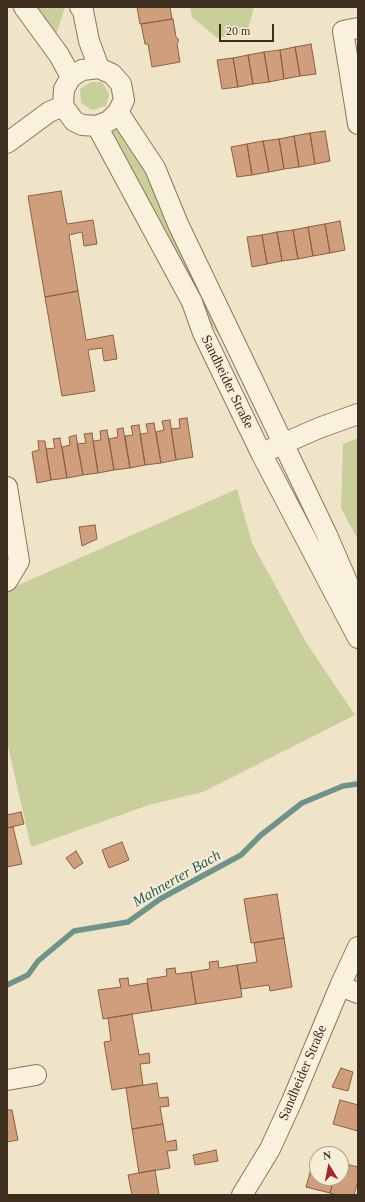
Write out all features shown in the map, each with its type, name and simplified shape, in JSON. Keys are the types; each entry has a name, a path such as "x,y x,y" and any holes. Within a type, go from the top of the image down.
{"street":[{"path":"24,7 59,55 71,77"},
{"path":"80,7 83,11 89,41 99,68"},
{"path":"358,28 343,31 358,124"},
{"path":"99,68 112,74 121,84 124,100 118,112 109,121 97,126 82,125 74,121 63,106 64,89 71,77 82,70 99,68"},
{"path":"7,143 49,112 63,106"},
{"name":"Sandheider Straße","path":"118,112 155,168 178,224 327,535 358,607"},
{"name":"Sandheider Straße","path":"97,126 192,302 204,333 261,453 358,638"},
{"path":"261,453 319,428 358,414"},
{"path":"7,487 19,561 7,581"},
{"name":"Sandheider Straße","path":"244,1194 270,1149 292,1101 349,990 358,947"},
{"path":"7,1080 36,1075"}],"green space":[{"path":"36,7 65,7 56,35"},
{"path":"190,7 254,7 247,33 217,38 192,17"},
{"path":"91,82 102,82 109,94 106,106 92,110 81,103 80,89"},
{"path":"117,124 150,171 234,356 208,320 107,130"},
{"path":"358,438 358,540 341,508 343,444"},
{"path":"237,489 252,543 307,644 355,715 203,792 149,805 31,847 7,742 7,590"}],"building":[{"path":"137,7 170,7 172,19 140,24"},
{"path":"173,19 176,37 179,40 177,44 180,62 152,67 148,44 145,44 141,24"},
{"path":"311,44 316,74 300,76 295,47"},
{"path":"295,47 300,76 284,79 280,50"},
{"path":"280,50 284,79 269,82 264,52"},
{"path":"264,52 269,82 253,84 248,55"},
{"path":"248,55 253,84 238,87 233,58"},
{"path":"233,58 238,87 222,89 217,60"},
{"path":"325,131 330,161 315,164 310,133"},
{"path":"310,133 315,164 299,167 294,136"},
{"path":"294,136 299,167 284,169 279,139"},
{"path":"279,139 284,169 269,172 263,141"},
{"path":"263,141 269,172 252,175 247,144"},
{"path":"247,144 252,175 237,177 231,147"},
{"path":"61,191 67,224 93,220 97,244 84,246 82,232 69,235 78,291 45,297 28,196"},
{"path":"340,221 345,250 330,253 325,224"},
{"path":"325,224 330,253 313,256 308,227"},
{"path":"308,227 313,256 298,259 293,230"},
{"path":"293,230 298,259 282,261 277,232"},
{"path":"277,232 282,261 267,264 262,235"},
{"path":"262,235 267,264 252,267 247,237"},
{"path":"78,291 86,340 113,335 117,359 104,361 102,348 88,350 95,391 62,396 45,297"},
{"path":"187,418 193,457 176,460 171,429 180,428 179,419"},
{"path":"170,420 176,460 161,463 156,432 164,430 162,421"},
{"path":"154,423 161,463 145,465 140,434 148,433 146,424"},
{"path":"139,425 145,465 130,468 125,436 133,435 131,426"},
{"path":"123,428 130,468 114,470 109,439 118,437 117,429"},
{"path":"107,430 114,470 98,473 93,441 101,440 100,431"},
{"path":"92,433 98,473 83,475 77,444 86,443 84,434"},
{"path":"76,435 83,475 67,478 62,447 70,445 69,437"},
{"path":"60,438 67,478 51,480 46,449 55,448 53,439"},
{"path":"38,441 45,441 51,480 37,483 32,452 39,450"},
{"path":"95,525 97,539 82,546 79,527"},
{"path":"21,812 24,824 7,828 7,815"},
{"path":"13,827 22,864 7,867 7,828"},
{"path":"122,842 129,860 109,868 102,850"},
{"path":"76,851 83,863 74,869 66,858"},
{"path":"277,894 284,938 251,943 244,899"},
{"path":"284,938 292,987 270,991 269,985 241,989 237,965 257,962 254,943"},
{"path":"218,961 219,968 237,965 242,997 196,1004 191,972 210,969 209,962"},
{"path":"175,968 176,974 191,972 196,1004 152,1011 147,979 167,976 166,969"},
{"path":"128,978 129,986 147,983 152,1011 103,1019 98,990 121,987 119,979"},
{"path":"132,1014 139,1055 149,1053 150,1063 140,1064 143,1085 112,1090 104,1042 111,1041 108,1018"},
{"path":"341,1068 353,1072 348,1091 332,1087"},
{"path":"157,1083 159,1098 168,1097 169,1106 160,1107 163,1124 132,1129 126,1088"},
{"path":"340,1100 358,1105 358,1131 333,1124"},
{"path":"7,1110 12,1110 18,1140 7,1142"},
{"path":"163,1124 166,1142 176,1140 177,1150 167,1151 170,1168 139,1173 132,1129"},
{"path":"216,1150 218,1161 195,1165 193,1155"},
{"path":"349,1165 358,1167 358,1181 354,1195 337,1195 330,1193 332,1186 349,1186"},
{"path":"155,1170 159,1195 132,1195 128,1175"},
{"path":"309,1176 309,1186 332,1186 330,1193 306,1187"}],"waterway":[{"name":"Mahnerter Bach","path":"7,985 28,975 38,961 74,931 128,922 160,899 241,855 261,835 302,803 343,786 357,784"}]}
